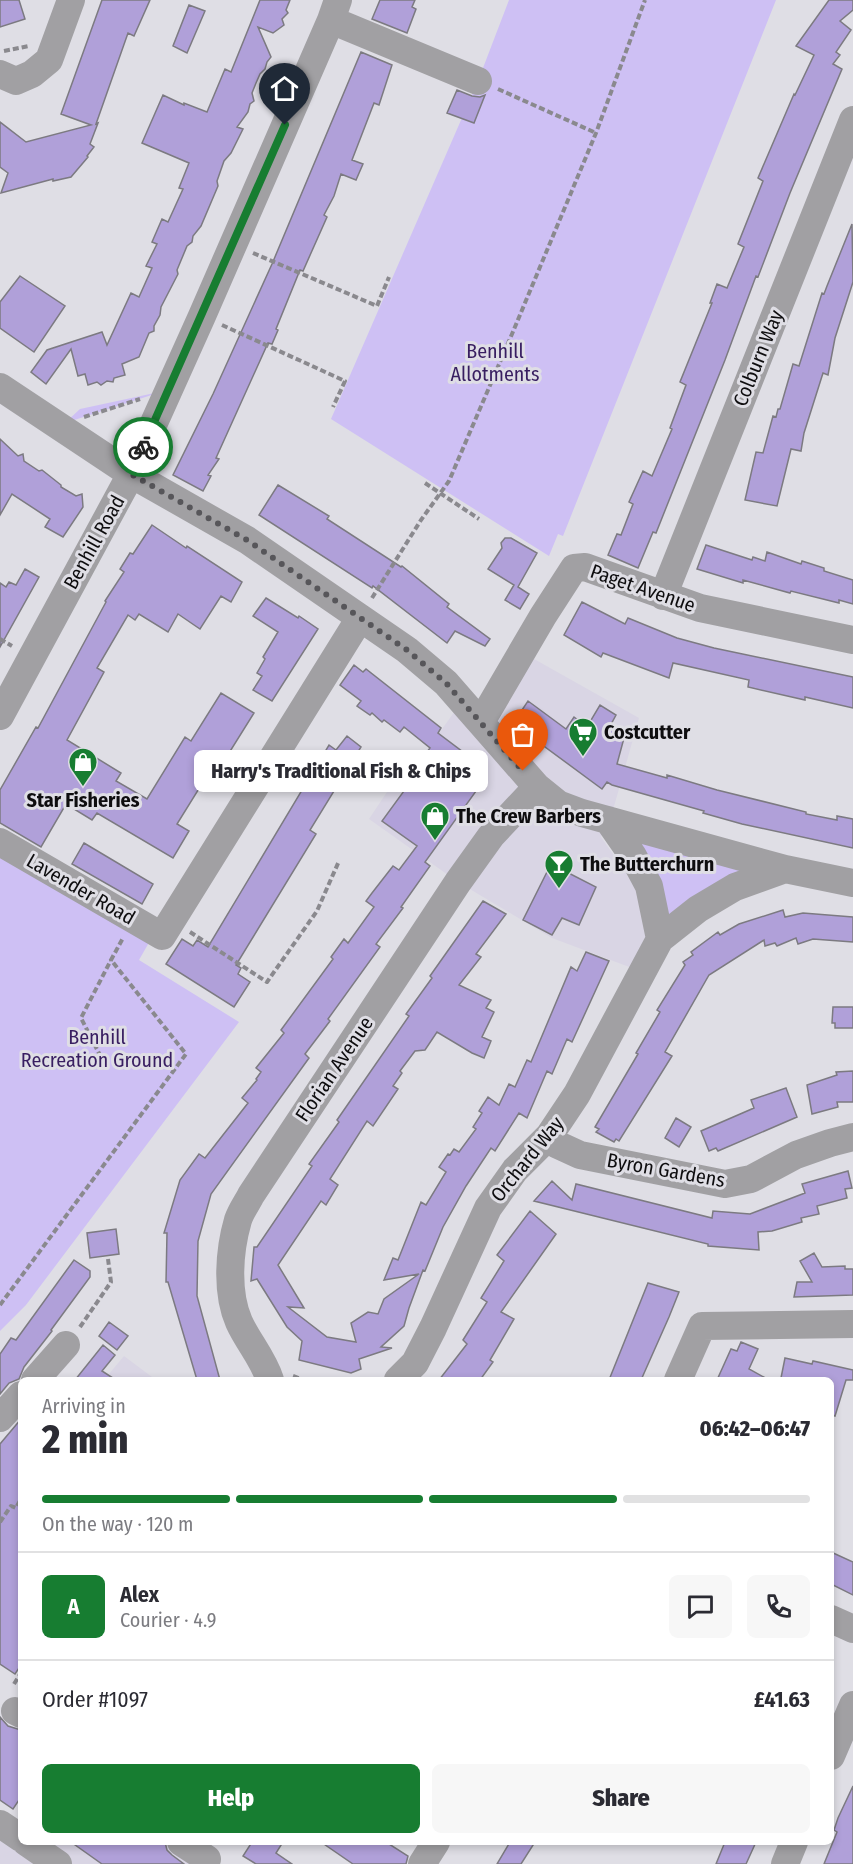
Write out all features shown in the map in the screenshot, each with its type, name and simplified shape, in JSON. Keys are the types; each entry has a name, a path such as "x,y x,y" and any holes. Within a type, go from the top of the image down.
{"street":[{"path":"0,74 16,81 32,74 49,60 71,0"},
{"path":"334,10 478,81"},
{"name":"Benhill Road","path":"0,716 131,474 334,10"},
{"name":"Colburn Way","path":"663,596 853,120"},
{"path":"0,387 131,474 247,540 407,650 446,683 537,787 558,804 582,813 785,869 853,884"},
{"name":"Paget Avenue","path":"481,722 574,568 585,567 700,608 853,640"},
{"path":"177,911 360,618"},
{"name":"Florian Avenue","path":"269,1377 265,1364 240,1323 233,1304 232,1246 238,1219 312,1101 458,882 491,836 537,787"},
{"path":"608,820 633,856 649,886 660,939"},
{"name":"Lavender Road","path":"0,842 162,936 177,911"},
{"name":"Orchard Way","path":"401,1377 415,1363 488,1208 515,1170 549,1136 577,1094 660,939 698,909 735,887 785,869"},
{"name":"Byron Gardens","path":"549,1136 556,1144 580,1155 725,1184 751,1179 796,1155 853,1137"},
{"path":"679,1377 702,1326 853,1324"},
{"path":"38,1377 66,1345"},
{"path":"0,1418 18,1398"},
{"path":"834,1620 853,1629"},
{"path":"834,1749 853,1705"},
{"path":"31,1845 54,1863"},
{"path":"188,1845 210,1855"},
{"path":"422,1864 434,1845"},
{"path":"785,1864 793,1845"}],"path":[{"path":"360,618 421,520 449,481 596,133 645,0"},
{"path":"478,81 596,133"},
{"path":"233,244 377,306 389,277"},
{"path":"202,316 345,381 333,407"},
{"path":"58,425 169,389"},
{"path":"425,483 479,519"},
{"path":"177,911 191,935 267,982 316,911 339,861"},
{"path":"105,1065 81,1018 134,919"},
{"path":"0,1305 186,1054 111,960"},
{"path":"66,1345 111,1282 108,1259"},
{"path":"0,1522 11,1506 16,1508 18,1504"}],"shaded area":[{"path":"527,655 639,718 611,817 601,837 638,890 650,937 632,968 552,938 458,882 369,819 397,777 404,782 460,704 481,728"},
{"path":"124,1356 152,1377 106,1377"},
{"path":"0,1828 18,1842 18,1845 21,1845 45,1864 0,1864"},
{"path":"39,1845 191,1845 203,1864 67,1864"}],"green space":[{"name":"Benhill Allotments","path":"509,0 776,0 563,536 558,534 549,556 331,419 478,81"},
{"path":"164,391 65,423 80,409"},
{"path":"617,826 774,870 663,933"},
{"name":"Benhill Recreation Ground","path":"0,842 155,932 139,960 239,1022 26,1305 0,1331"}],"building":[{"path":"0,0 19,0 25,19 0,27"},
{"path":"102,0 150,0 134,36 128,33 90,144 94,147 71,177 53,181 53,179 1,193 8,173 0,167 0,122 26,142 91,125 61,114"},
{"path":"260,0 290,0 286,10 288,13 282,19 284,25 273,33 258,27 271,57 252,93 254,101 237,127 243,129 231,153 224,161 217,181 218,186 201,226 193,236 192,242 187,246 177,270 178,274 161,307 154,331 149,333 139,357 122,364 125,375 114,378 113,382 107,381 101,385 97,382 88,385 85,374 78,376 71,349 46,384 31,372 47,350 102,332 107,345 131,293 139,297 152,268 146,266 157,244 152,242 162,219 168,222 183,189 179,188 189,163 142,143 163,95 207,112 225,69 231,72"},
{"path":"380,0 415,0 412,7 416,9 407,33 372,19"},
{"path":"829,0 853,0 853,10 840,21 851,30 836,52 840,55 833,64 842,69 758,277 756,276 656,533 653,532 638,568 608,555 617,534 621,535 633,504 629,502 643,471 652,476 672,429 670,428 686,385 680,382 712,303 710,303 717,284 727,288 744,247 738,244 763,181 758,178 794,94 814,55 796,46"},
{"path":"189,5 205,11 187,53 173,46"},
{"path":"361,52 392,65 379,105 374,103 352,160 363,164 356,180 341,174 334,196 324,215 327,217 303,271 300,270 272,344 268,343 216,458 219,459 208,475 211,476 203,491 173,475 213,394 272,264"},
{"path":"457,90 472,96 485,95 474,123 447,113"},
{"path":"852,224 853,282 835,338 828,375 823,373 804,433 801,451 791,449 777,506 745,500 756,452 763,453 773,416 776,417 780,409 793,364 799,366 822,293 824,294"},
{"path":"20,276 65,306 34,352 0,328 0,302"},
{"path":"0,439 18,456 23,454 24,461 39,471 42,470 61,487 76,496 82,494 83,507 63,537 45,527 50,519 12,494 0,515"},
{"path":"278,485 329,516 327,519 402,566 449,604 447,607 490,639 485,646 455,631 447,643 373,586 372,588 259,515"},
{"path":"152,525 242,582 231,602 221,596 200,629 178,614 168,632 139,614 135,620 128,615 97,668 104,672 67,740 121,773 116,781 147,799 185,737 191,741 221,693 254,713 224,761 218,758 177,824 189,831 173,858 97,813 92,820 66,804 41,847 0,823 0,790 36,727 38,728 105,601 124,572 120,569"},
{"path":"505,538 511,538 537,553 518,587 529,594 520,609 505,600 514,585 488,569 502,548 501,543"},
{"path":"706,545 752,560 753,557 765,561 767,552 801,564 802,561 824,568 824,571 853,580 853,604 839,600 839,603 791,591 790,593 743,580 743,583 697,569"},
{"path":"25,569 39,577 0,647 0,583 6,587 9,582 16,585"},
{"path":"266,598 318,629 272,701 253,690 262,676 257,673 265,659 263,657 278,632 253,616"},
{"path":"582,602 625,624 628,618 677,638 714,648 853,677 853,708 748,687 749,680 673,663 669,678 603,653 601,657 564,635"},
{"path":"354,665 363,672 366,669 441,728 438,733 463,752 458,761 484,780 425,862 430,866 376,944 380,947 305,1054 309,1058 211,1194 198,1241 197,1296 219,1377 196,1377 168,1282 166,1282 167,1233 164,1233 180,1180 199,1154 205,1158 248,1103 242,1098 261,1072 256,1068 284,1033 281,1030 333,959 331,957 344,939 348,943 374,907 366,901 393,866 399,870 417,846 382,821 404,791 401,789 430,748 404,727 400,732 384,720 382,722 372,713 370,715 357,706 361,701 340,685"},
{"path":"528,701 566,729 574,717 587,727 600,705 616,715 609,728 624,738 617,764 667,778 667,775 806,812 806,814 837,820 837,816 853,819 853,848 742,824 607,782 602,789 518,727 516,719"},
{"path":"347,736 361,747 310,830 316,834 236,965 241,968 238,974 250,982 234,1007 166,964 182,939 193,946 197,940 208,947 329,745 336,750"},
{"path":"84,843 153,884 142,904 72,864"},
{"path":"551,864 596,887 579,925 562,918 552,935 523,920"},
{"path":"483,901 506,914 476,954 481,957 459,985 491,1000 486,1008 494,1012 482,1037 491,1041 484,1058 437,1032 425,1050 415,1051 400,1071 402,1073 393,1086 398,1089 373,1126 367,1121 330,1179 338,1185 326,1205 321,1201 278,1265 304,1308 288,1307 327,1337 356,1342 351,1323 368,1312 378,1314 384,1299 419,1274 384,1280 393,1258 398,1260 421,1202 426,1205 446,1172 439,1167 454,1149 459,1152 476,1129 473,1127 482,1113 479,1111 488,1097 499,1105 509,1084 515,1087 527,1060 531,1062 571,967 577,971 586,952 609,961 572,1042 567,1039 552,1074 547,1071 527,1118 519,1113 495,1151 491,1148 443,1227 425,1271 423,1270 404,1326 381,1347 392,1348 359,1359 361,1369 351,1373 299,1360 302,1341 287,1327 257,1279 251,1281 254,1247 257,1247 312,1166 309,1164 339,1122 337,1120 409,1016 406,1014 432,978 430,976"},
{"path":"783,910 785,917 803,913 853,917 853,942 813,939 798,944 796,938 777,946 775,943 765,946 764,940 709,975 665,1052 672,1056 619,1141 616,1139 614,1142 596,1132 599,1129 595,1127 638,1054 636,1053 660,1012 657,1010 685,965 683,962 693,955 691,952 718,932 720,935 739,924"},
{"path":"833,1007 853,1007 853,1028 835,1028 835,1023 832,1023"},
{"path":"853,1071 853,1102 837,1102 838,1107 812,1114 807,1085 837,1075 836,1072"},
{"path":"786,1088 797,1117 718,1151 716,1148 709,1151 701,1131 754,1108 751,1100"},
{"path":"676,1118 691,1127 679,1147 665,1138"},
{"path":"848,1171 852,1188 845,1189 847,1198 817,1206 819,1214 801,1218 802,1222 772,1231 758,1232 759,1250 708,1246 708,1244 534,1201 552,1181 572,1200 576,1184 712,1218 713,1211 750,1214 805,1193 802,1184"},
{"path":"530,1211 556,1234 501,1312 514,1319 490,1360 493,1362 482,1377 441,1377 467,1344 463,1340 487,1302 481,1298 504,1261 497,1255"},
{"path":"116,1229 119,1254 90,1258 87,1233"},
{"path":"814,1253 822,1267 845,1266 845,1269 853,1269 853,1295 794,1297 797,1282 812,1282 800,1261"},
{"path":"74,1260 90,1271 90,1277 24,1367 20,1377 9,1383 0,1394 0,1354 11,1338 16,1340"},
{"path":"648,1283 679,1292 642,1377 610,1377"},
{"path":"109,1322 128,1336 117,1350 99,1336"},
{"path":"741,1342 758,1349 749,1369 764,1377 718,1377 731,1349 737,1351"},
{"path":"103,1345 115,1355 102,1371 111,1377 77,1377"},
{"path":"785,1358 812,1364 813,1361 853,1370 853,1380 846,1380 835,1416 834,1377 781,1377"},
{"path":"18,1423 18,1670 15,1674 0,1664 0,1444"},
{"path":"834,1553 853,1562 853,1595 834,1586"},
{"path":"0,1717 8,1726 18,1729 18,1802 13,1809 0,1800"},
{"path":"853,1786 853,1864 824,1864 832,1845 834,1845 837,1832 834,1830"},
{"path":"75,1845 166,1845 167,1850 184,1864 102,1864"},
{"path":"250,1845 281,1845 276,1853 292,1864 256,1864 243,1856"},
{"path":"325,1845 391,1845 408,1856 406,1864 353,1864"},
{"path":"508,1845 533,1845 521,1864 497,1864"},
{"path":"724,1845 755,1845 746,1864 716,1864"}],"way so far":[{"path":"143,447 131,474 247,540 407,650 446,683 523,771"}],"place":[{"name":"Costcutter","path":"583,758"},
{"name":"Harry's Traditional Fish & Chips","path":"523,771"},
{"name":"Star Fisheries","path":"83,788"},
{"name":"The Crew Barbers","path":"435,842"},
{"name":"The Butterchurn","path":"559,890"}],"route":[{"path":"143,447 285,125"}]}
